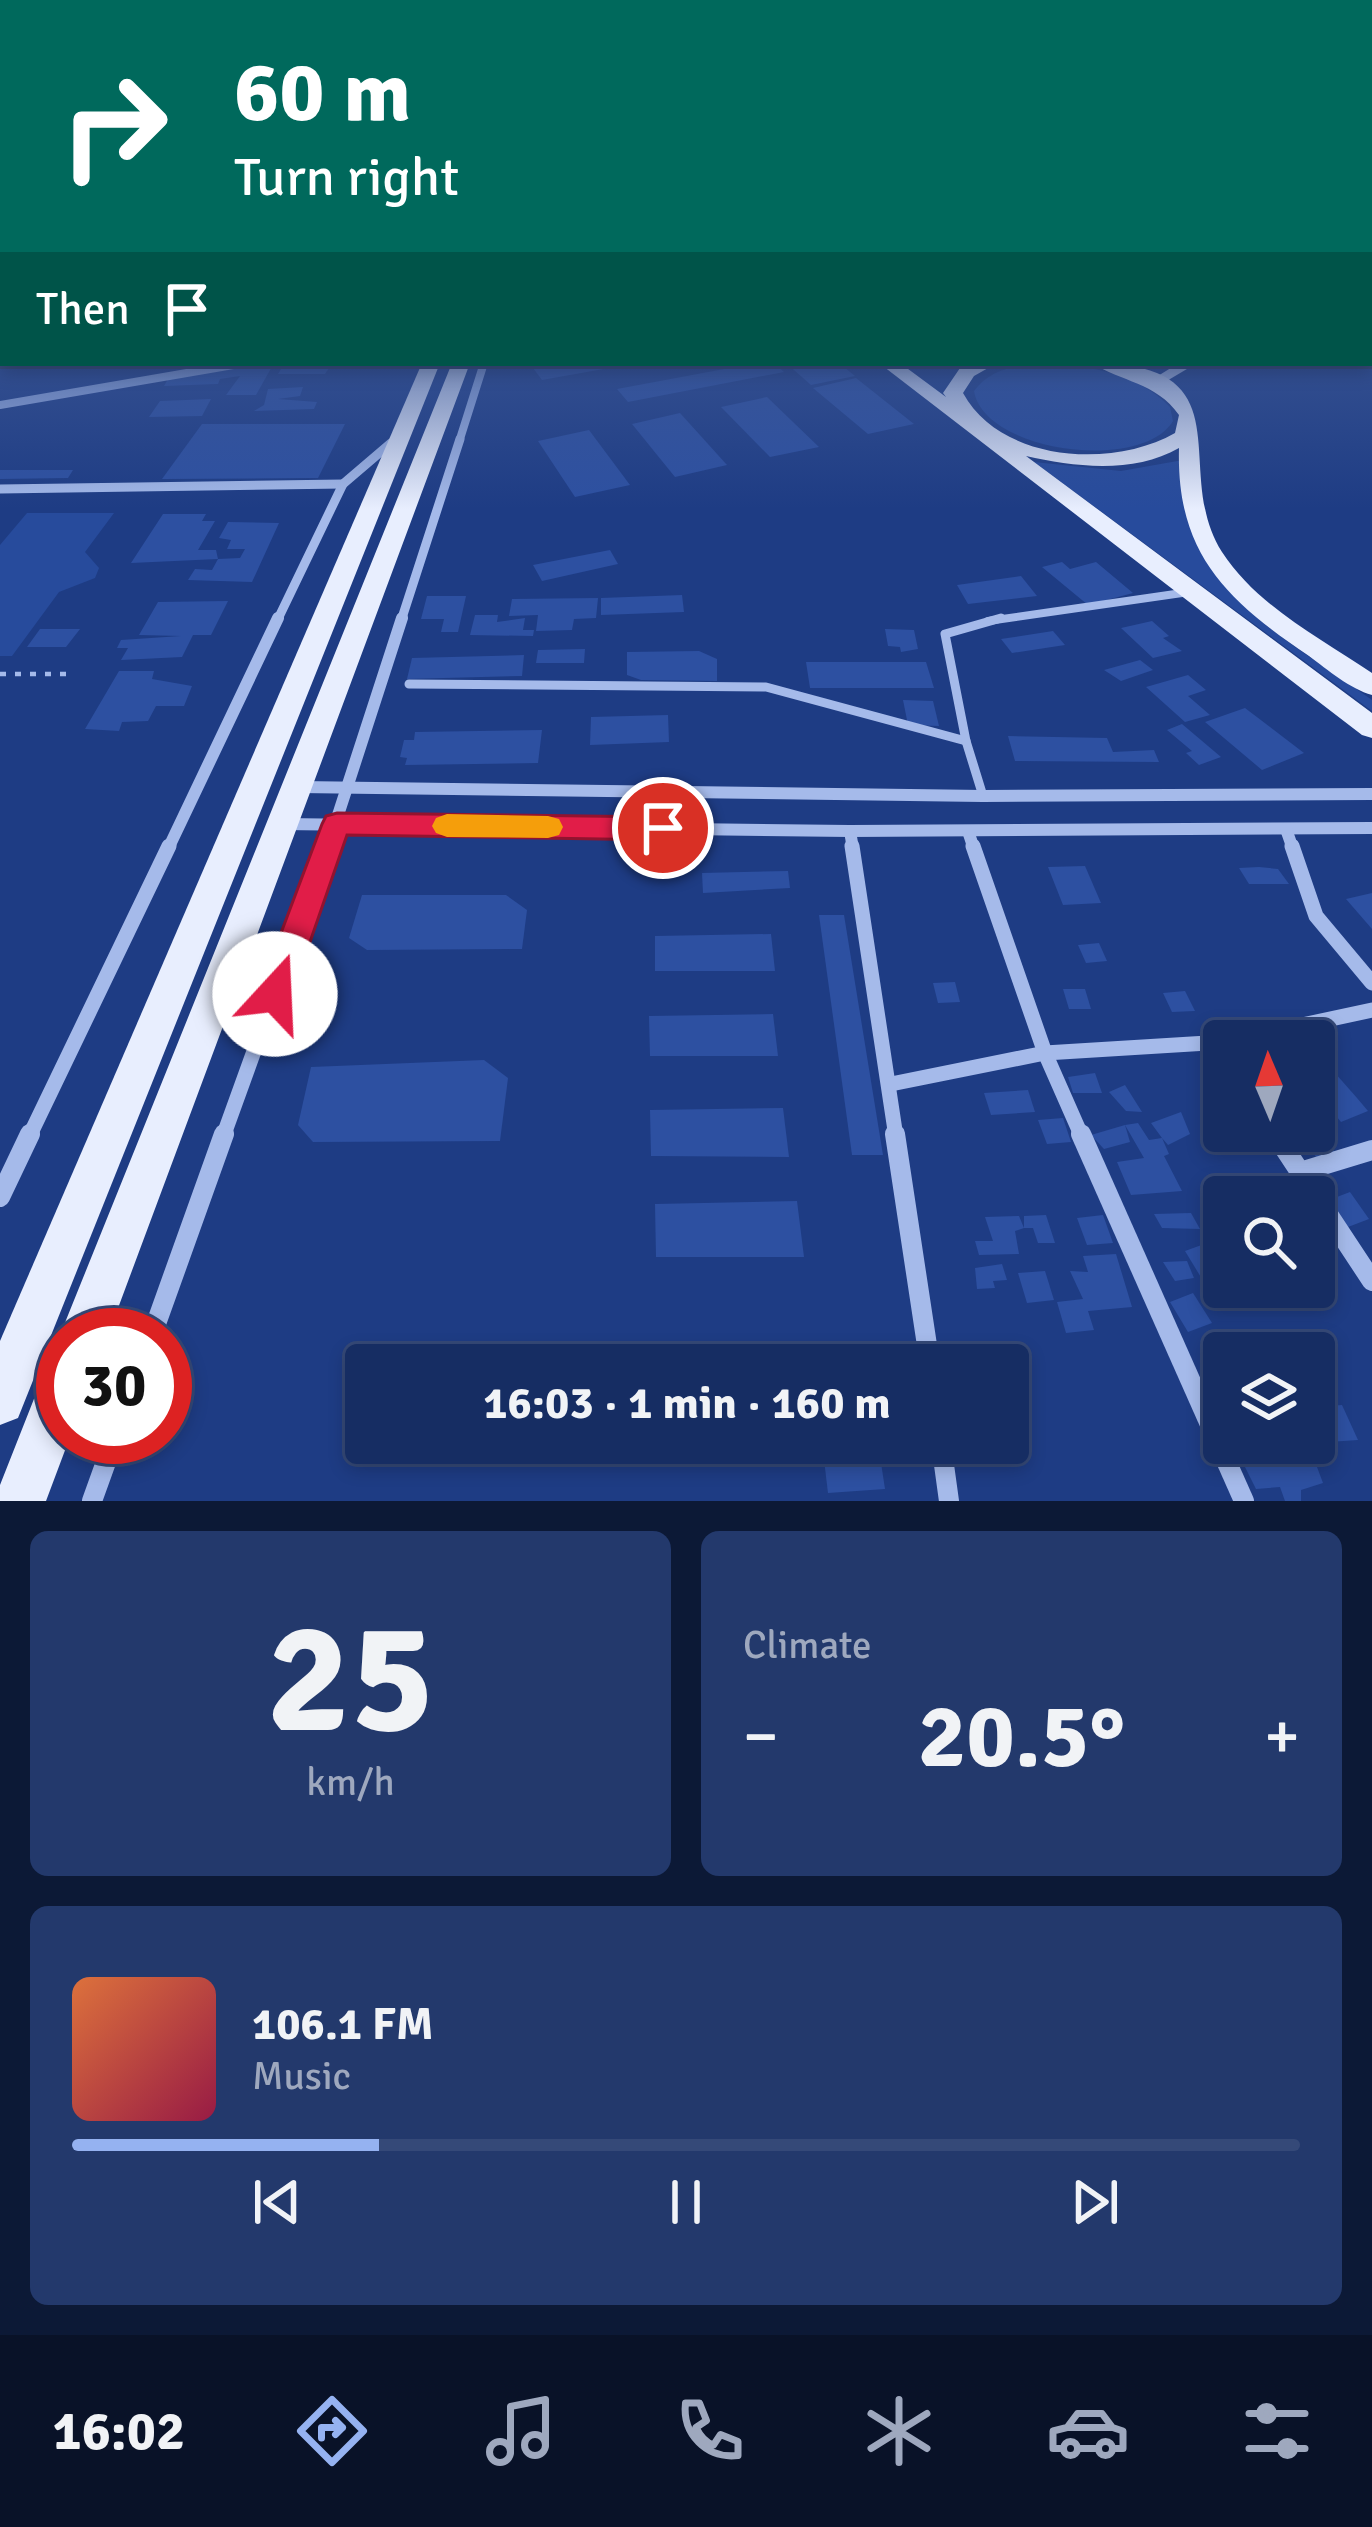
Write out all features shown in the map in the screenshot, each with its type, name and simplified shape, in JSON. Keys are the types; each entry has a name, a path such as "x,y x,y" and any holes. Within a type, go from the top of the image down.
{"main road":[{"path":"0,1400 429,369"},
{"path":"94,1308 459,369"},
{"path":"895,369 983,432 1047,455 1121,460 1162,452 1185,436 1190,426"},
{"path":"974,369 952,394 966,419 1372,728"},
{"path":"1118,369 1155,382 1183,404 1190,426 1195,518 1209,552 1242,592 1372,686"},
{"path":"1155,382 1179,369"},
{"path":"20,1501 36,1459"}],"street":[{"path":"0,404 209,369"},
{"path":"162,1308 337,824 482,369"},
{"path":"0,1197 343,484 386,452 411,412"},
{"path":"0,489 343,484"},
{"path":"296,788 983,796 1372,794"},
{"path":"281,824 850,831 1372,828"},
{"path":"1286,829 1316,916 1372,983"},
{"path":"850,831 927,1344"},
{"path":"968,831 1045,1053 1244,1501"},
{"path":"1331,1020 1372,1010"},
{"path":"891,1084 1045,1053 1203,1047"},
{"path":"1300,1172 1372,1150"},
{"path":"1287,1152 1372,1281"},
{"path":"92,1501 105,1464"},
{"path":"944,1464 949,1501"}],"lane":[{"path":"983,796 966,741 945,634 973,622 1023,613 1141,606 1194,590"},
{"path":"409,684 766,686 966,741"}],"path":[{"path":"0,674 75,674"}],"shaded area":[{"path":"1099,370 1144,387 1170,407 1173,421 1156,437 1130,447 1066,448 1033,441 1005,429 984,412 974,391 998,372"},
{"path":"1183,460 1185,504 1196,541 1215,574 1271,629 1372,700 1372,711 1034,462 1121,471"},
{"path":"27,513 114,513 85,552 99,568 95,578 59,592 12,656 0,656 0,545"}],"building":[{"path":"271,369 256,395 226,395 240,376 220,379 218,384 164,386 168,379"},
{"path":"281,369 328,369 325,374 278,374"},
{"path":"534,369 603,369 542,380"},
{"path":"724,369 784,372 628,402 617,389"},
{"path":"793,369 846,369 855,376 811,385"},
{"path":"856,378 914,424 868,434 813,388"},
{"path":"303,387 300,396 278,399 317,402 314,409 254,411 264,405 268,389"},
{"path":"767,397 819,447 770,457 721,407"},
{"path":"211,399 202,416 149,417 160,401"},
{"path":"680,413 727,465 675,477 632,424"},
{"path":"202,424 345,424 318,478 162,479"},
{"path":"589,430 630,485 575,497 538,441"},
{"path":"0,470 73,470 68,478 0,479"},
{"path":"163,514 206,514 202,521 215,521 198,550 216,550 218,559 131,563"},
{"path":"228,522 279,523 252,582 188,580 195,569 212,570 218,559 240,558 245,549 227,549 231,540 219,538"},
{"path":"610,550 618,564 542,581 533,565"},
{"path":"1062,562 1070,569 1096,562 1133,593 1088,605 1042,567"},
{"path":"1021,576 1037,596 968,604 957,585"},
{"path":"682,595 684,612 601,615 601,598"},
{"path":"427,596 466,596 458,632 441,632 444,619 421,619"},
{"path":"598,598 596,618 574,619 572,630 536,631 538,615 509,616 512,599"},
{"path":"228,601 211,635 193,635 182,657 121,660 128,648 117,648 121,640 181,636 139,635 158,602"},
{"path":"475,615 498,615 497,622 525,618 523,630 534,630 533,636 470,635"},
{"path":"1152,621 1169,636 1163,638 1182,651 1153,658 1121,628"},
{"path":"40,629 80,629 66,647 27,647"},
{"path":"885,629 914,630 918,649 901,652 900,647 888,646"},
{"path":"1053,631 1065,645 1012,653 1001,639"},
{"path":"585,649 584,663 536,663 538,650"},
{"path":"699,651 717,659 717,681 641,680 627,675 627,652"},
{"path":"524,655 522,676 407,679 412,658"},
{"path":"1140,660 1153,670 1121,681 1104,670"},
{"path":"806,662 926,662 934,688 810,688"},
{"path":"119,671 154,671 152,679 192,686 184,706 156,706 148,721 122,722 119,731 85,729"},
{"path":"1188,675 1206,690 1188,696 1210,715 1185,722 1146,687"},
{"path":"903,700 933,701 939,726 908,725"},
{"path":"1245,708 1304,753 1262,770 1205,722"},
{"path":"668,715 669,742 590,745 591,717"},
{"path":"1182,724 1221,757 1199,765 1186,753 1192,751 1167,730"},
{"path":"542,730 538,763 405,765 407,758 400,757 404,740 414,740 415,732"},
{"path":"1008,736 1107,738 1113,752 1154,750 1159,762 1015,761"},
{"path":"662,857 688,858 687,872 660,870"},
{"path":"1085,866 1101,903 1063,905 1048,867"},
{"path":"1239,868 1278,869 1289,884 1249,884"},
{"path":"788,871 790,888 703,893 702,873"},
{"path":"1372,893 1372,929 1346,899"},
{"path":"362,895 506,895 527,910 522,949 367,950 349,938"},
{"path":"819,915 844,915 883,1155 852,1155"},
{"path":"771,934 775,971 655,971 655,936"},
{"path":"1099,943 1107,961 1086,963 1078,945"},
{"path":"955,982 960,1002 938,1003 933,983"},
{"path":"1063,989 1085,989 1091,1009 1069,1009"},
{"path":"1185,991 1195,1011 1172,1012 1163,993"},
{"path":"773,1014 778,1056 650,1056 649,1016"},
{"path":"484,1060 508,1078 500,1141 313,1142 298,1125 311,1067"},
{"path":"1095,1073 1102,1093 1073,1093 1068,1077"},
{"path":"1335,1073 1368,1111 1341,1122 1335,1115"},
{"path":"1125,1085 1142,1112 1126,1111 1109,1092"},
{"path":"1028,1090 1035,1112 991,1115 984,1093"},
{"path":"783,1108 789,1157 651,1156 650,1110"},
{"path":"1181,1112 1190,1134 1168,1145 1151,1123"},
{"path":"1063,1118 1071,1142 1047,1144 1038,1120"},
{"path":"1138,1123 1149,1140 1162,1138 1169,1154 1164,1156 1182,1191 1131,1195 1117,1162 1144,1158 1125,1125"},
{"path":"1125,1125 1130,1142 1104,1149 1091,1135"},
{"path":"1312,1152 1337,1156 1318,1160"},
{"path":"1350,1192 1369,1219 1348,1227 1335,1209 1335,1198"},
{"path":"797,1201 804,1257 656,1257 655,1204"},
{"path":"1191,1213 1200,1229 1162,1228 1154,1214"},
{"path":"1046,1215 1055,1243 1038,1243 1033,1228 1024,1228 1024,1216"},
{"path":"1103,1215 1113,1243 1087,1245 1077,1218"},
{"path":"1019,1216 1024,1228 1015,1231 1019,1254 979,1255 975,1241 993,1241 985,1217"},
{"path":"1203,1244 1203,1279 1202,1279 1185,1251"},
{"path":"1116,1254 1132,1307 1088,1311 1094,1330 1066,1333 1057,1302 1083,1299 1070,1271 1088,1272 1083,1256"},
{"path":"1187,1261 1194,1278 1175,1281 1163,1262"},
{"path":"1002,1264 1007,1280 993,1281 995,1288 977,1289 975,1268"},
{"path":"1045,1271 1054,1300 1027,1303 1018,1273"},
{"path":"1193,1293 1212,1323 1188,1332 1170,1302"},
{"path":"795,1342 795,1344 691,1344"},
{"path":"1342,1405 1358,1440 1335,1442 1335,1406"},
{"path":"825,1464 881,1464 885,1489 828,1493"},
{"path":"1316,1464 1323,1483 1301,1490 1301,1501 1285,1501 1280,1487 1256,1489 1244,1465"}],"slow traffic":[{"path":"447,826 548,827"}],"route":[{"path":"275,994 337,824 663,828"}]}
